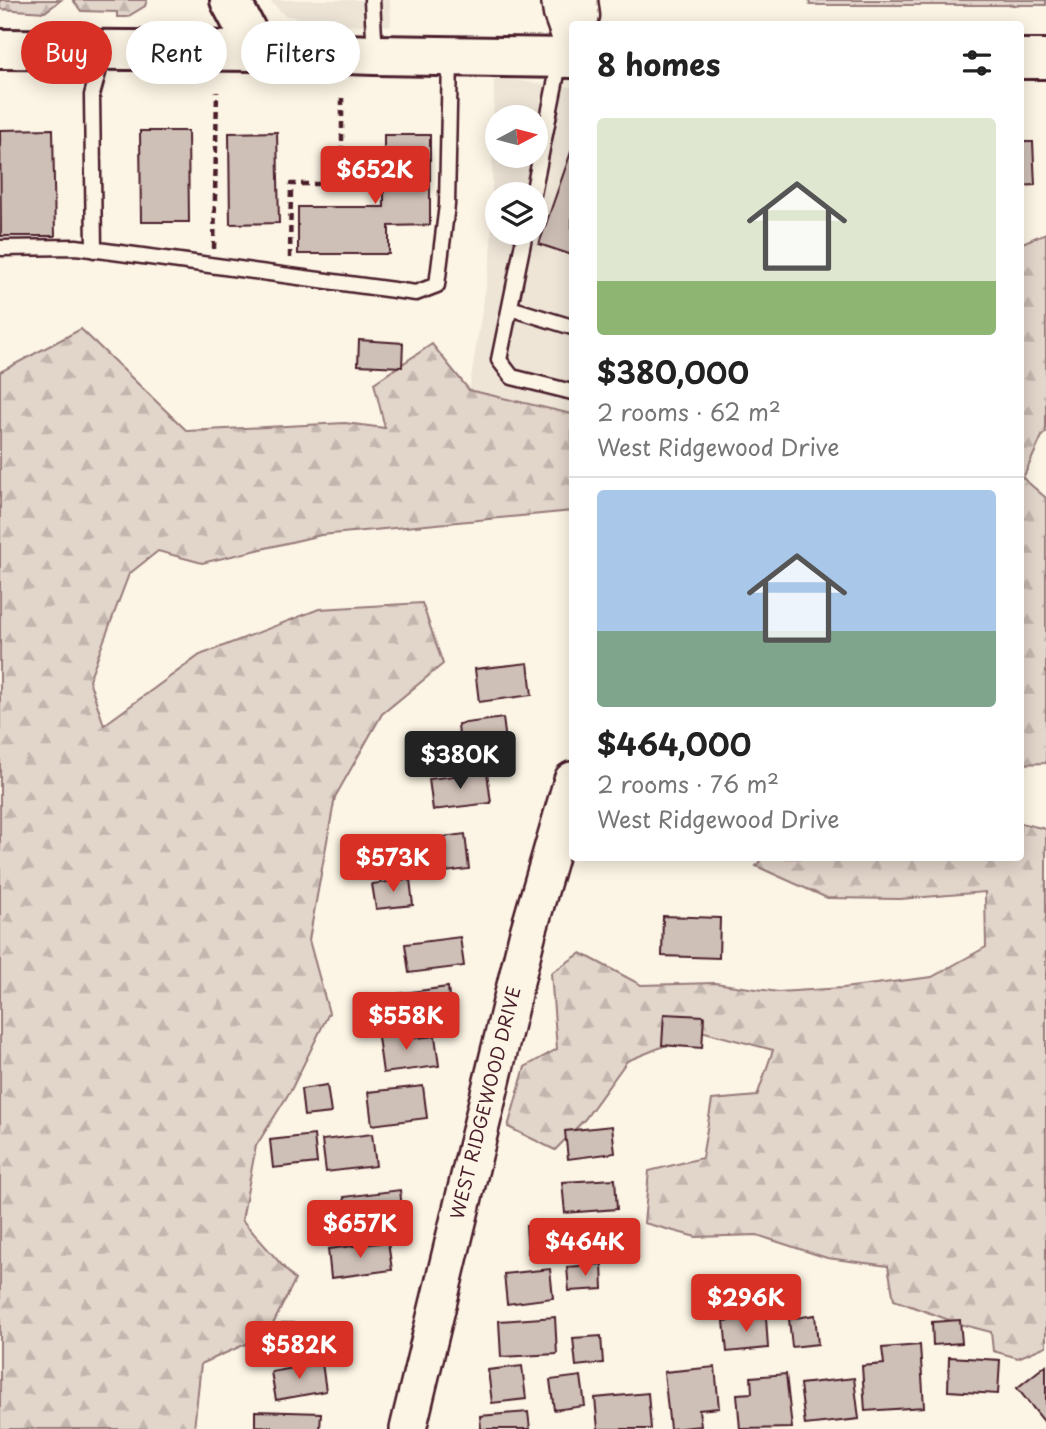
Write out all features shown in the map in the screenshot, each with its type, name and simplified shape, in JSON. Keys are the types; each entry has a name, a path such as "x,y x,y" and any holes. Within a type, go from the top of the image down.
{"main road":[{"path":"230,0 241,21"},
{"path":"0,49 21,49"},
{"path":"112,50 241,51"},
{"path":"360,54 568,56"},
{"path":"1024,59 1046,59"}],"street":[{"path":"556,0 568,56"},
{"path":"583,0 583,21"},
{"name":"WEST RIDGEWOOD DRIVE","path":"408,1429 527,936 569,790"}],"lane":[{"path":"372,0 375,55"},
{"path":"0,248 76,247 416,293 437,285 447,205 450,56"},
{"path":"536,182 568,56"},
{"path":"94,250 92,95 95,84"},
{"path":"523,245 499,359 512,377 569,391"},
{"path":"510,308 569,326"}],"path":[{"path":"214,266 217,92"},
{"path":"289,276 290,184 342,184 342,94"}],"shaded area":[{"path":"269,0 390,0 391,26 360,25 360,21 311,21 284,15"},
{"path":"494,78 569,87 569,413 469,390 491,245 548,245 548,182 492,182 492,168 548,168 548,105 494,105"}],"green space":[{"path":"0,0 61,0 45,12 0,9"},
{"path":"73,0 147,0 145,6 127,17 117,17 117,12 81,11"},
{"path":"809,0 1046,0 1046,5 810,5"},
{"path":"1046,233 1046,433 1043,434 1024,476 1024,242"},
{"path":"81,329 187,431 345,423 385,428 374,383 432,344 469,390 569,413 569,511 321,535 202,563 158,551 129,574 89,680 104,725 200,655 319,609 422,603 443,664 382,714 335,797 309,940 329,1013 291,1090 256,1146 242,1220 295,1280 268,1334 201,1364 194,1429 0,1429 0,372"},
{"path":"1024,479 1046,498 1046,763 1024,764"},
{"path":"1024,824 1046,829 1046,1346 1018,1358 993,1351 991,1332 960,1324 894,1300 888,1266 827,1258 757,1235 696,1237 644,1223 649,1171 702,1158 712,1100 757,1096 773,1050 701,1031 627,1061 585,1119 555,1150 508,1127 525,1067 557,1049 551,973 581,953 641,985 715,983 778,992 843,988 932,977 986,947 985,892 900,899 827,898 756,866 760,861 1024,861"}],"building":[{"path":"53,129 55,236 1,236 0,130"},
{"path":"140,131 188,131 189,222 141,222"},
{"path":"277,132 279,223 230,224 229,133"},
{"path":"384,135 430,135 430,225 389,226 389,254 298,254 298,207 384,207"},
{"path":"1024,142 1033,142 1035,185 1024,186"},
{"path":"569,158 569,254 542,245 548,245 548,218"},
{"path":"359,340 403,343 402,367 358,365"},
{"path":"528,663 532,695 479,702 475,669"},
{"path":"503,718 507,749 436,758 433,738 459,735 458,724"},
{"path":"487,772 491,803 433,810 429,779"},
{"path":"465,834 469,869 413,876 409,841"},
{"path":"410,879 413,905 376,909 372,884"},
{"path":"663,916 720,918 719,958 662,956"},
{"path":"460,937 464,966 409,973 405,944"},
{"path":"448,987 451,1016 400,1022 396,994"},
{"path":"664,1014 704,1016 702,1048 662,1045"},
{"path":"398,1028 400,1040 435,1036 439,1066 383,1073 377,1030"},
{"path":"327,1085 331,1113 304,1116 301,1089"},
{"path":"423,1086 427,1118 372,1125 368,1092"},
{"path":"612,1126 615,1153 568,1159 565,1131"},
{"path":"372,1134 376,1166 326,1172 322,1140"},
{"path":"314,1135 317,1163 273,1168 270,1140"},
{"path":"615,1179 617,1209 565,1213 562,1182"},
{"path":"400,1190 403,1218 348,1225 344,1197"},
{"path":"596,1220 598,1248 528,1253 526,1226"},
{"path":"388,1242 392,1270 331,1278 328,1249"},
{"path":"602,1264 603,1289 569,1291 567,1267"},
{"path":"550,1269 553,1298 507,1304 504,1274"},
{"path":"815,1315 818,1344 792,1347 789,1319"},
{"path":"555,1317 557,1354 501,1357 499,1321"},
{"path":"766,1317 768,1348 727,1352 724,1321"},
{"path":"960,1320 962,1343 933,1345 932,1322"},
{"path":"282,1323 344,1324 344,1356 282,1355"},
{"path":"601,1336 603,1363 576,1366 573,1338"},
{"path":"920,1345 924,1407 865,1411 862,1366 884,1364 882,1348"},
{"path":"949,1357 1000,1360 998,1394 948,1391"},
{"path":"322,1363 326,1391 276,1400 271,1372"},
{"path":"1046,1365 1046,1424 1017,1388"},
{"path":"522,1366 526,1399 492,1403 488,1370"},
{"path":"715,1367 719,1408 699,1410 701,1426 670,1429 664,1372"},
{"path":"786,1374 792,1428 740,1429 737,1394 752,1393 751,1377"},
{"path":"581,1376 585,1406 554,1410 550,1380"},
{"path":"854,1378 859,1419 805,1425 800,1384"},
{"path":"648,1393 651,1429 598,1429 595,1398"},
{"path":"255,1411 321,1413 320,1429 271,1429 255,1426"},
{"path":"528,1412 530,1429 481,1429 480,1416"}]}
